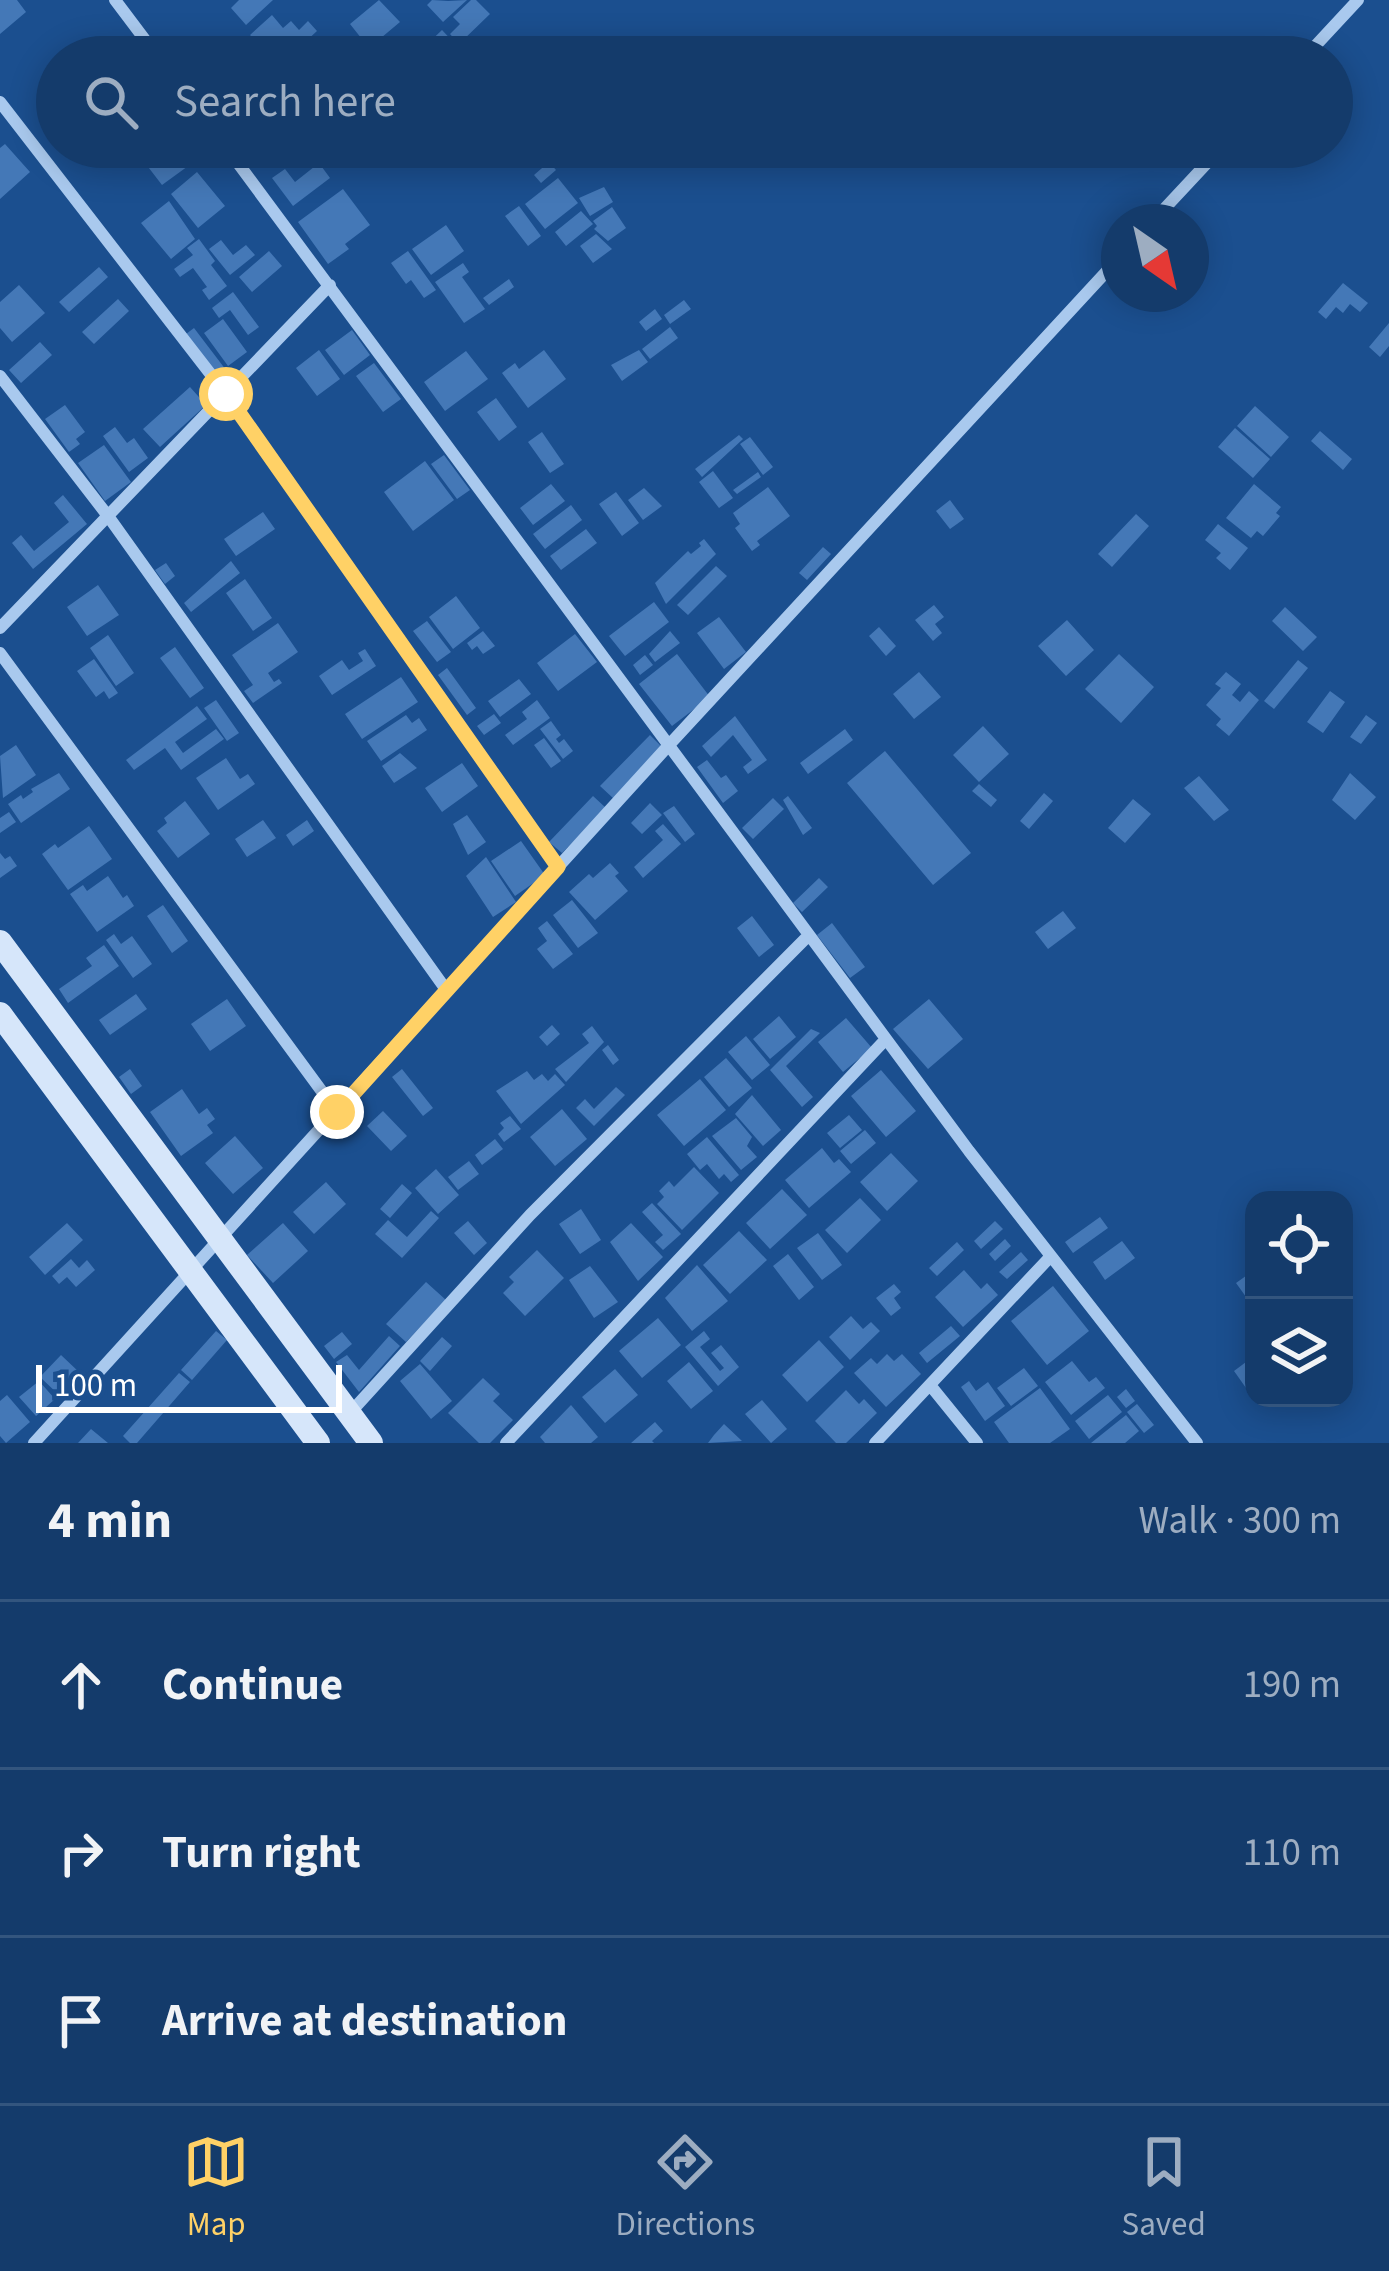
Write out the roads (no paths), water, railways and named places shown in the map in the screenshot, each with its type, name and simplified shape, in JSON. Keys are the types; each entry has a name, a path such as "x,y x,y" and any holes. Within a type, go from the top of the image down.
{"main road":[{"path":"0,942 371,1443"},
{"path":"0,1014 318,1443"}],"street":[{"path":"115,0 142,36"},
{"path":"1325,36 1358,0"},
{"path":"0,103 36,149"},
{"path":"50,168 226,394 558,867"},
{"path":"242,168 886,1039 1197,1443"},
{"path":"1170,204 1203,168"},
{"path":"34,1443 1101,277"},
{"path":"0,628 330,285"},
{"path":"0,376 107,516 447,991"},
{"path":"0,653 337,1112"},
{"path":"350,1414 530,1215 809,935"},
{"path":"506,1443 886,1039"},
{"path":"875,1443 1052,1256"},
{"path":"930,1385 976,1443"}]}
